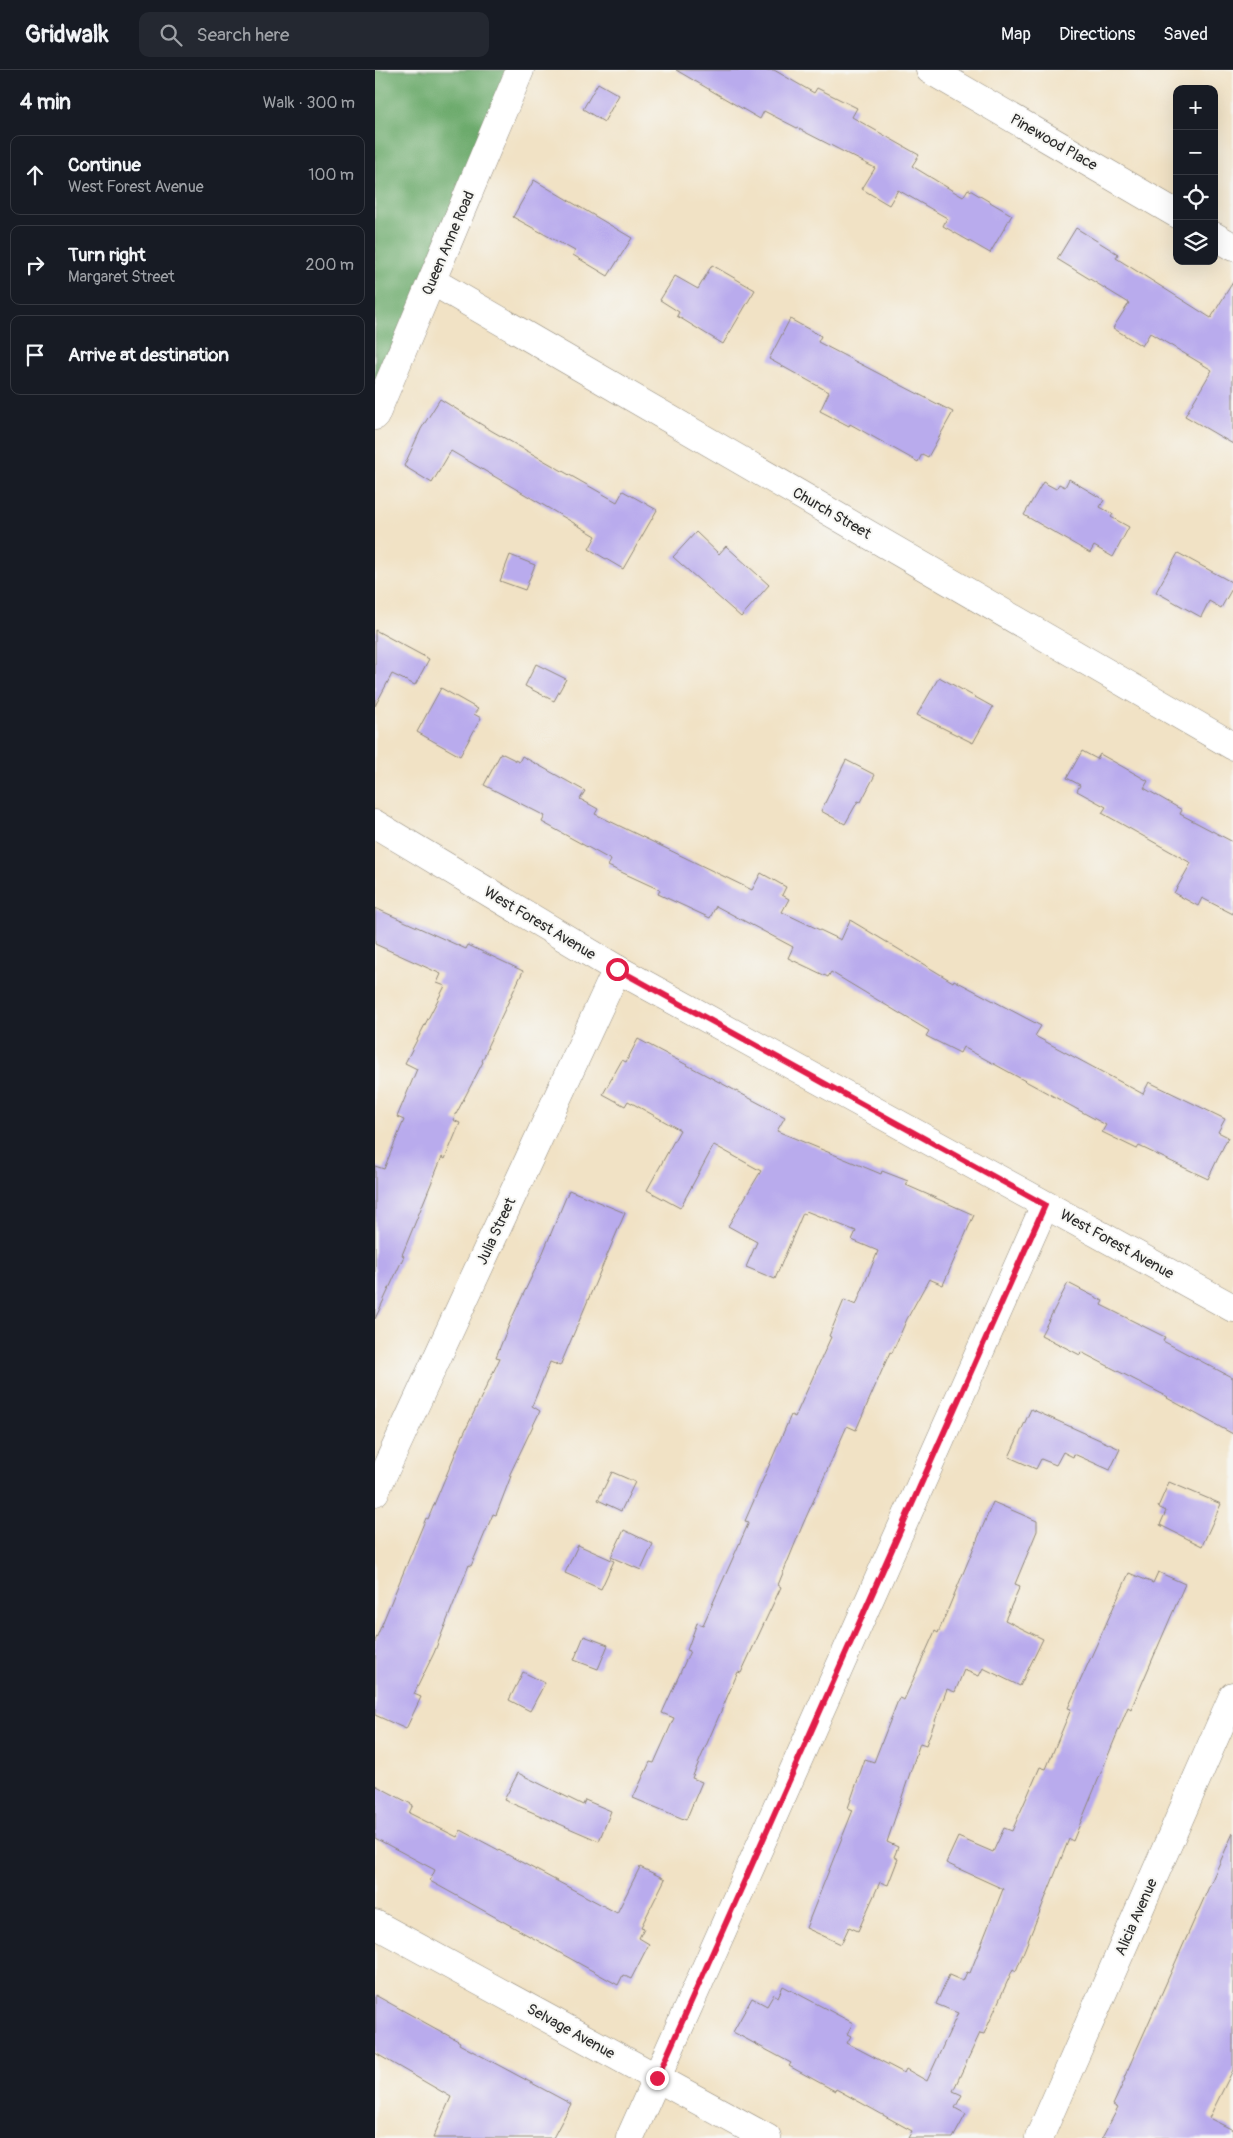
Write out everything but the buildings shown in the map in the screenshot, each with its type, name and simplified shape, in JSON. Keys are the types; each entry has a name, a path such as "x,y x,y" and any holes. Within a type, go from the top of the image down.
{"street":[{"name":"Queen Anne Road","path":"375,416 520,70"},
{"name":"Pinewood Place","path":"930,70 1173,212"},
{"path":"1218,238 1233,247"},
{"name":"Church Street","path":"432,281 1233,746"},
{"name":"West Forest Avenue","path":"375,824 617,969 1233,1308"},
{"name":"Julia Street","path":"375,1492 617,969"},
{"path":"630,2138 1045,1205"},
{"name":"Alicia Avenue","path":"1039,2138 1233,1696"},
{"name":"Selvage Avenue","path":"375,1924 767,2138"}],"green space":[{"path":"375,70 520,70 375,416"}],"route":[{"path":"617,969 1045,1205 657,2078"}]}
